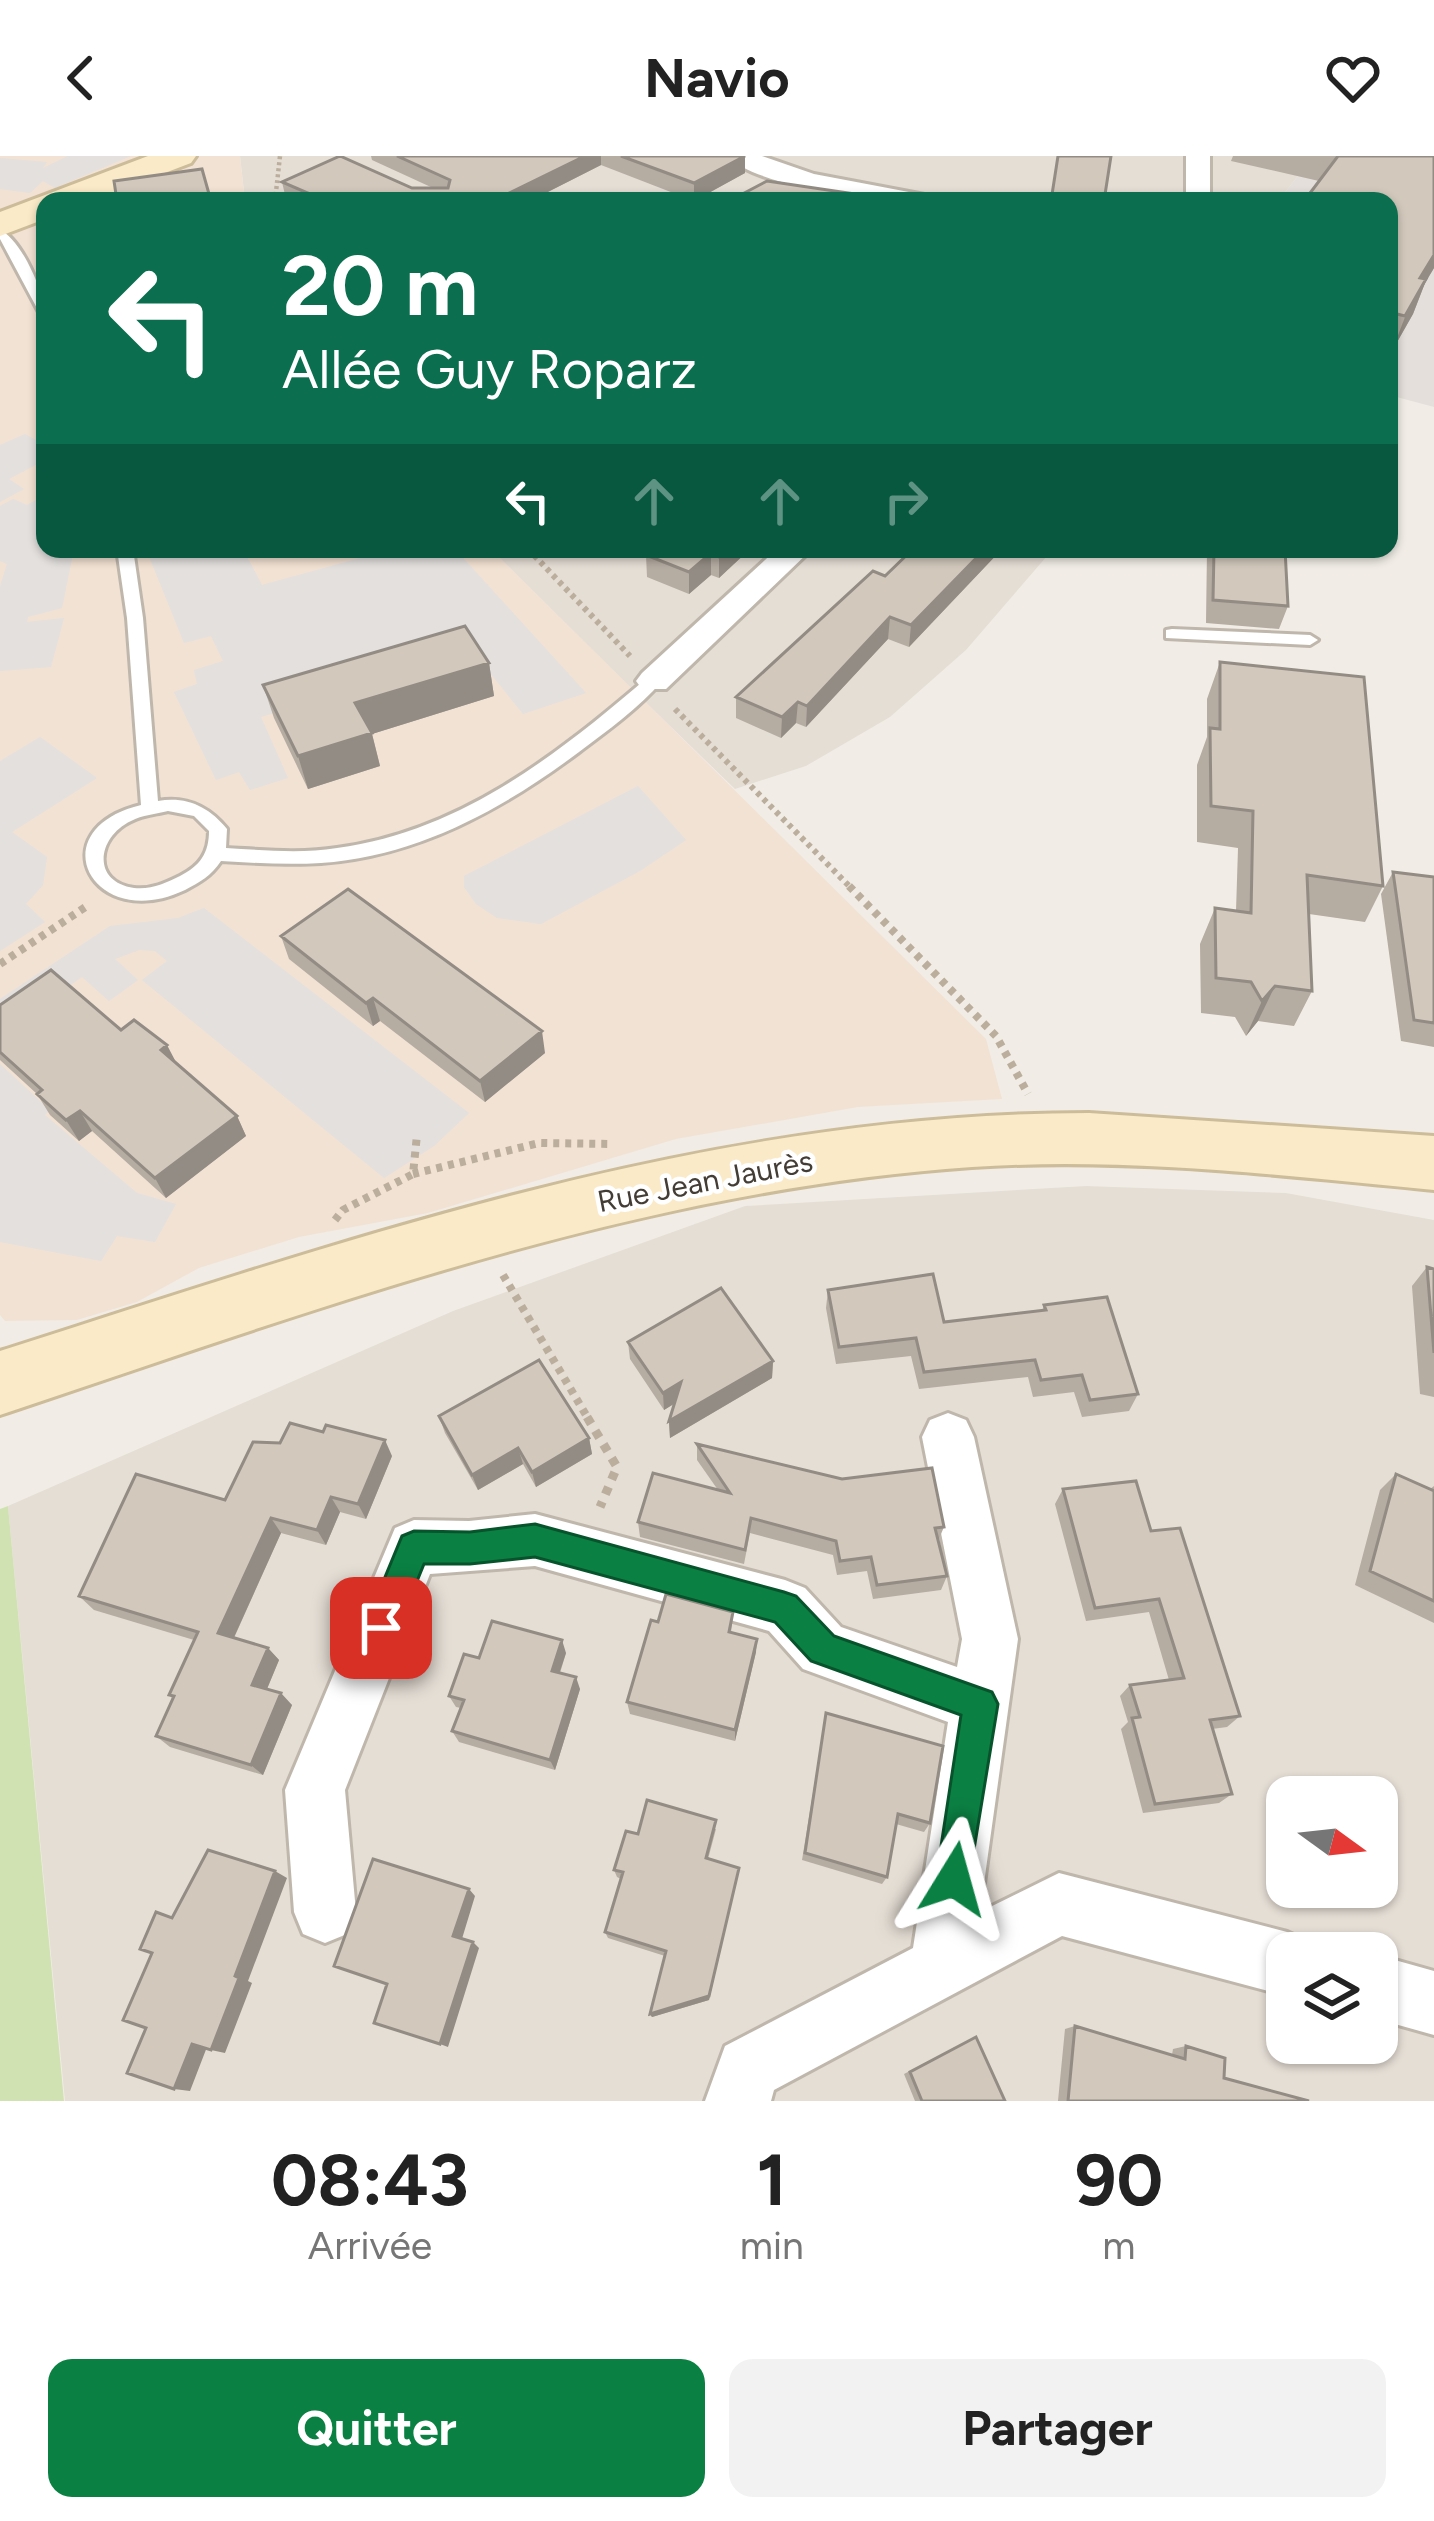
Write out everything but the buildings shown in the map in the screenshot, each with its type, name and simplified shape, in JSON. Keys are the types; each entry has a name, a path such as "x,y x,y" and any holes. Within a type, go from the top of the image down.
{"main road":[{"path":"83,192 179,156"},
{"path":"0,225 36,210"},
{"name":"Rue Jean Jaurès","path":"0,1383 478,1232 653,1186 763,1165 888,1149 1051,1139 1251,1144 1434,1163"}],"street":[{"path":"738,156 809,180 873,192"},
{"path":"1192,192 1198,156"},
{"path":"653,681 786,558"},
{"path":"941,1967 991,1639 948,1437"},
{"path":"325,1912 315,1790 414,1547 470,1548 535,1540 784,1608 824,1649 980,1704"},
{"path":"738,2101 748,2069 1059,1904 1266,1958"},
{"path":"1398,1993 1434,2003"}],"lane":[{"path":"0,234 8,238 36,294"},
{"path":"126,558 136,619 150,806"},
{"path":"1172,634 1310,640"},
{"path":"216,854 335,855 372,850 450,825 483,811 545,770 653,681"},
{"path":"150,806 185,806 211,819 219,841 216,854 206,868 171,889 151,893 113,889 94,872 92,850 106,828 150,806"}],"path":[{"path":"276,192 280,156"},
{"path":"537,558 679,715 996,1036 1051,1139"},
{"path":"0,964 113,889"},
{"path":"413,1174 417,1135"},
{"path":"338,1273 332,1224 343,1210 413,1174 560,1140 591,1138 611,1144 653,1186"},
{"path":"478,1232 617,1467 579,1553"}],"shaded area":[{"path":"0,156 240,156 244,192 36,192 36,558 500,558 986,1039 1002,1099 858,1107 676,1139 428,1213 299,1237 199,1268 137,1302 77,1320 5,1321 0,1315"},
{"path":"68,156 131,156 55,188 43,181 30,193 0,189 0,158 47,162 43,168"},
{"path":"240,156 1314,156 1285,192 244,192"},
{"path":"1314,156 1434,156 1434,407 1398,397 1398,192 1285,192"},
{"path":"25,434 36,440 36,465 9,479 24,489 0,502 0,445"},
{"path":"13,499 27,505 36,500 36,558 72,558 62,608 28,617 27,622 64,618 51,667 0,671 0,586 7,564 0,561 0,506"},
{"path":"150,558 248,558 262,585 360,558 463,558 586,693 523,714 474,653 261,717 288,778 250,790 239,772 216,780 174,692 197,684 194,670 223,661 211,636 184,643"},
{"path":"496,558 1045,558 966,650 890,717 806,766 735,789"},
{"path":"40,737 97,778 12,832 47,857 43,885 26,904 45,922 0,951 0,761"},
{"path":"638,786 686,840 640,871 541,924 497,918 476,904 464,887 464,876"},
{"path":"204,908 469,1113 434,1146 384,1178 142,980 167,961 155,951 139,950 115,959 138,980 109,1001 82,977 0,1034 0,999 110,926 178,918"},
{"path":"0,1064 50,1110 45,1115 137,1193 176,1204 155,1242 117,1236 101,1261 0,1242"},
{"path":"1086,1186 1286,1193 1434,1220 1434,2101 65,2101 8,1506 453,1311 745,1206"}],"green space":[{"path":"8,1506 64,2101 0,2101 0,1509"}],"route":[{"path":"381,1628 414,1547 470,1548 535,1540 784,1608 824,1649 980,1704 954,1879"}]}
